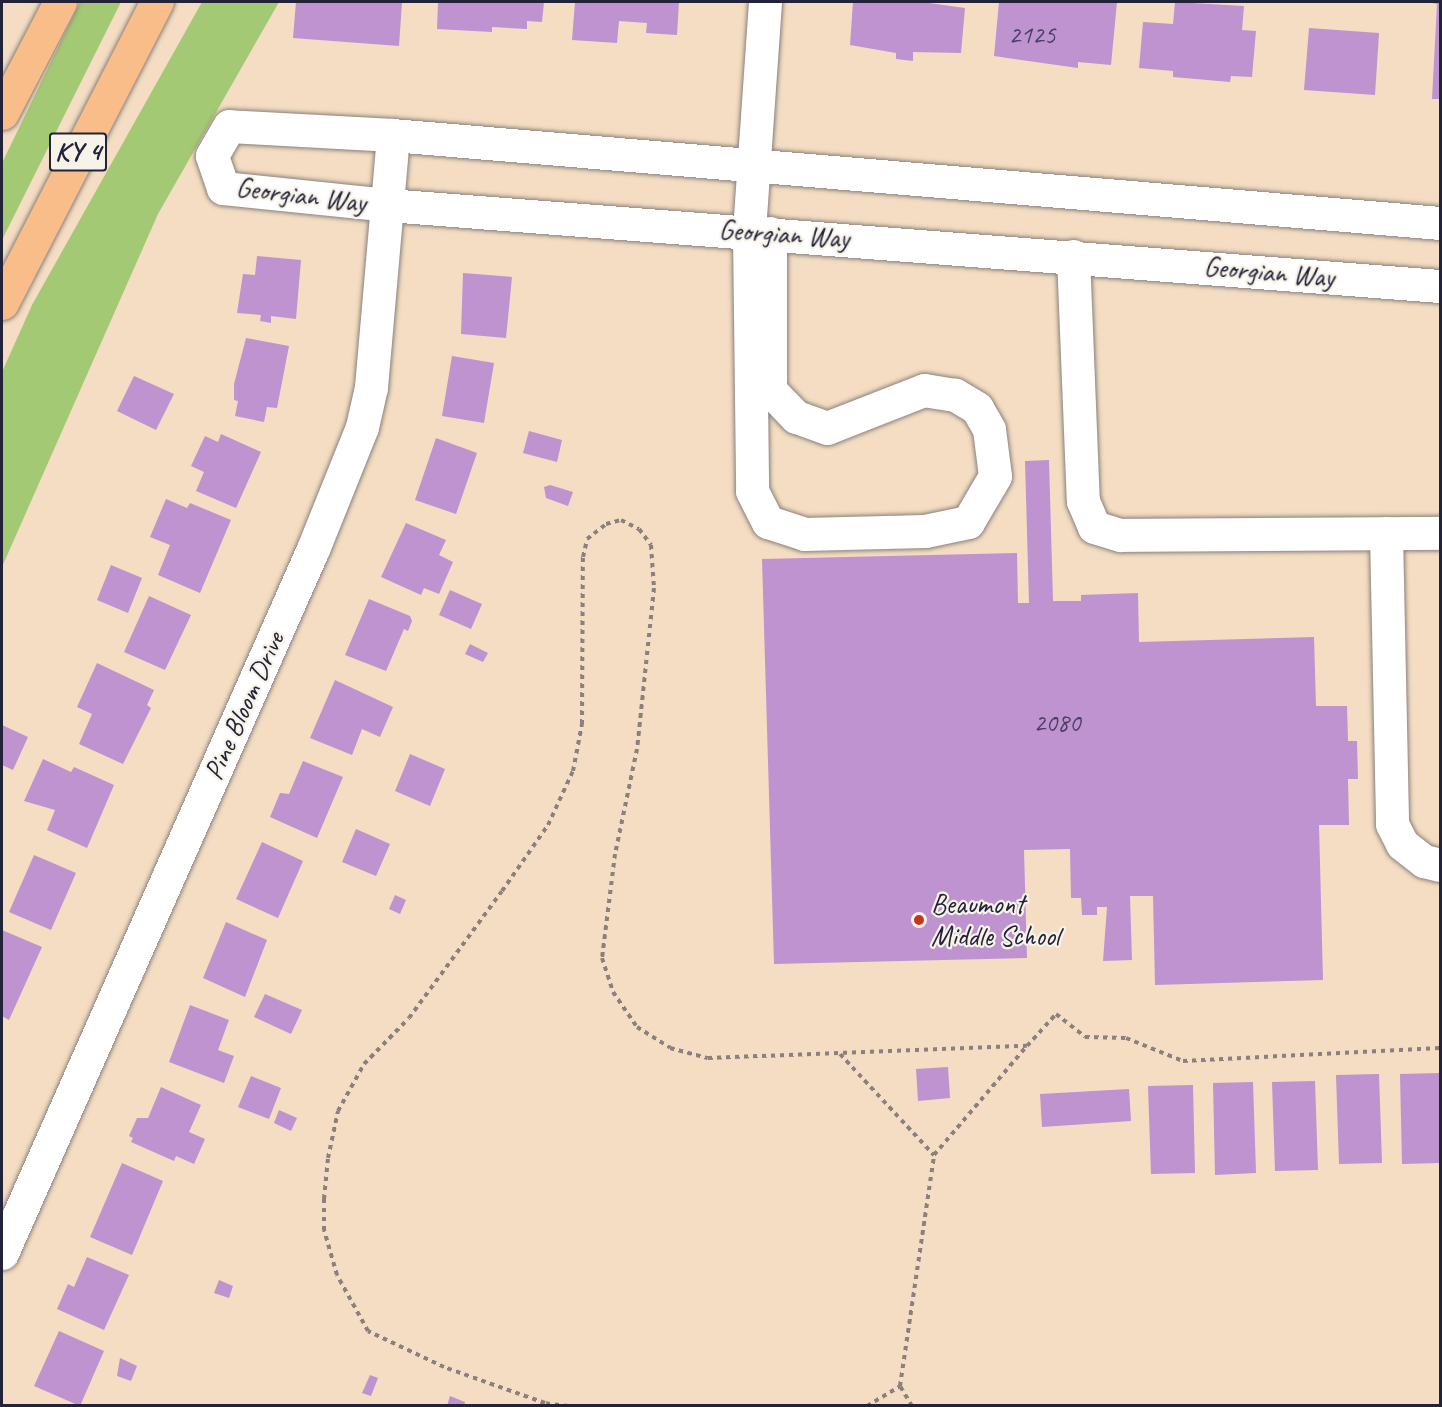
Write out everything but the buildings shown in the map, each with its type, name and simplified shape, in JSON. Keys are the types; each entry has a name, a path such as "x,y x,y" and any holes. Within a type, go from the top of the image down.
{"highway":[{"path":"2,113 60,2"},
{"name":"KY 4","path":"2,303 157,2"}],"street":[{"path":"760,232 752,492 768,522 804,534 925,531 968,522 995,476 989,429 977,408 955,395 924,390 827,428 796,417 770,390 760,232 753,167 765,2"},
{"name":"Georgian Way","path":"1440,223 393,135 229,126 212,156 223,188 387,205 1440,286"},
{"name":"Pine Bloom Drive","path":"2,1253 313,549 362,428 371,387 393,135"},
{"path":"1073,256 1083,501 1094,527 1121,535 1440,533"},
{"path":"1386,533 1392,824 1402,844 1424,861 1440,865"}],"path":[{"path":"568,1406 545,1402 444,1367 368,1331 337,1275 324,1230 324,1199 328,1158 338,1111 364,1065 409,1018 502,891 548,825 573,771 582,724 583,557 587,539 606,524 621,520 639,529 651,545 654,588 637,748 615,854 602,958 613,992 637,1027 670,1048 708,1058 1027,1046"},
{"path":"912,1406 900,1386 934,1155 1056,1014 1085,1038 1126,1038 1183,1061 1440,1048"},
{"path":"840,1053 934,1155"},
{"path":"867,1406 900,1386"}],"green space":[{"path":"80,2 121,2 2,240 2,163"},
{"path":"202,2 279,2 158,214 2,567 2,372 32,305"}],"place":[{"name":"Beaumont Middle School","path":"919,920"}]}
